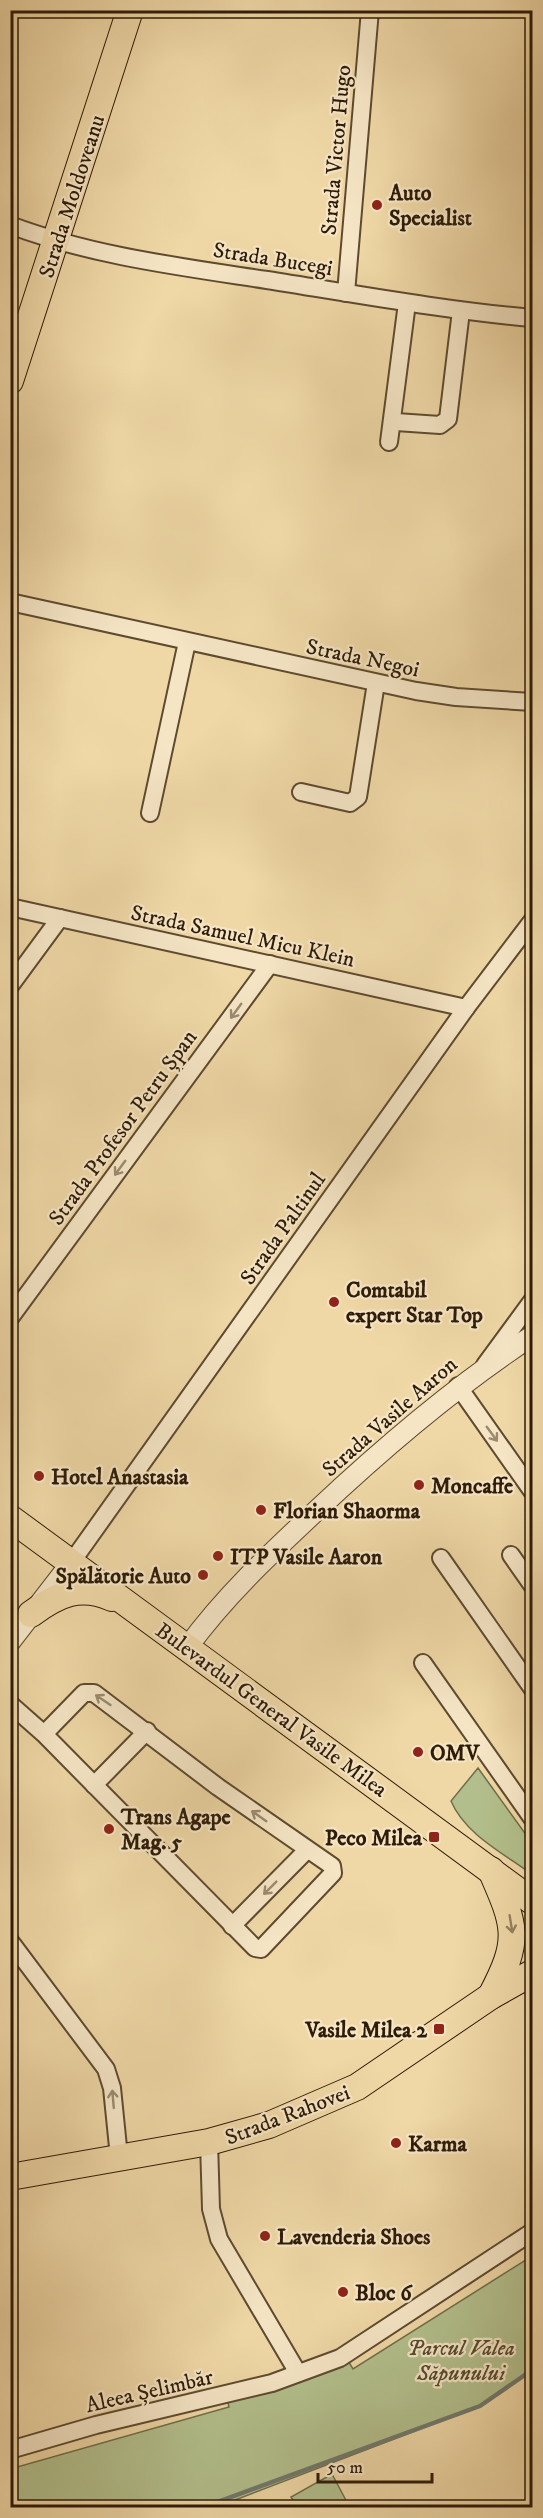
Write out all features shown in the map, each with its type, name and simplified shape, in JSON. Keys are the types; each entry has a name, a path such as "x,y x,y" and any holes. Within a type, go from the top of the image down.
{"main road":[{"name":"Strada Moldoveanu","path":"10,381 130,10"},
{"name":"Bulevardul General Vasile Milea","path":"10,1518 490,1870 529,1891"},
{"path":"32,1614 53,1599 72,1591 93,1591 129,1606"},
{"path":"490,1870 509,1912 513,1932 513,1947 507,1967 491,1996"},
{"name":"Strada Rahovei","path":"10,2177 209,2142 269,2125 357,2087 491,1996 532,1973"},
{"path":"491,1996 532,1983"}],"street":[{"name":"Strada Victor Hugo","path":"346,293 369,10"},
{"name":"Strada Bucegi","path":"10,225 56,242 201,270 461,311 532,318"},
{"path":"389,442 407,303"},
{"path":"396,423 435,425 445,423 461,311"},
{"name":"Strada Negoi","path":"10,602 436,695 532,702"},
{"path":"150,813 187,642"},
{"path":"301,792 350,803 358,796 376,683"},
{"name":"Strada Samuel Micu Klein","path":"10,907 466,1008"},
{"path":"10,986 60,918"},
{"name":"Strada Paltinul","path":"71,1563 466,1008 532,921"},
{"name":"Strada Profesor Petru Șpan","path":"10,1318 270,964"},
{"path":"483,1368 532,1301"},
{"name":"Strada Vasile Aaron","path":"187,1648 221,1606 283,1542 458,1386 532,1336"},
{"path":"458,1386 532,1491"},
{"path":"511,1555 532,1585"},
{"path":"441,1558 532,1688"},
{"path":"10,1642 71,1563"},
{"path":"423,1663 526,1792 532,1818"},
{"path":"10,1704 44,1734 255,1948 261,1949 333,1873 332,1866 218,1787 147,1731 89,1692 84,1693 44,1734"},
{"path":"94,1785 147,1731"},
{"path":"232,1926 307,1850"},
{"path":"10,1941 106,2069 112,2088 119,2157"},
{"path":"209,2142 211,2209 219,2239 298,2373"},
{"name":"Aleea Șelimbăr","path":"10,2450 96,2425 272,2384 340,2358 532,2232"}],"green space":[{"path":"478,1768 532,1843 530,1873 475,1833 457,1813 451,1801"},
{"name":"Parcul Valea Săpunului","path":"532,2256 532,2370 480,2406 217,2507 11,2507 10,2469 229,2407 227,2399 347,2359 353,2369"},
{"path":"332,2474 349,2506 297,2507 291,2497"}],"waterway":[{"path":"201,2508 480,2406 532,2370"}],"place":[{"name":"Auto Specialist","path":"377,205"},
{"name":"Comtabil expert Star Top","path":"334,1302"},
{"name":"Hotel Anastasia","path":"39,1476"},
{"name":"Moncaffe","path":"419,1485"},
{"name":"Florian Shaorma","path":"261,1510"},
{"name":"ITP Vasile Aaron","path":"218,1556"},
{"name":"Spălătorie Auto","path":"203,1575"},
{"name":"OMV","path":"418,1752"},
{"name":"Trans Agape Mag. 5","path":"109,1829"},
{"name":"Peco Milea","path":"434,1837"},
{"name":"Vasile Milea 2","path":"439,2029"},
{"name":"Karma","path":"396,2143"},
{"name":"Lavenderia Shoes","path":"265,2236"},
{"name":"Bloc 6","path":"343,2292"}]}
